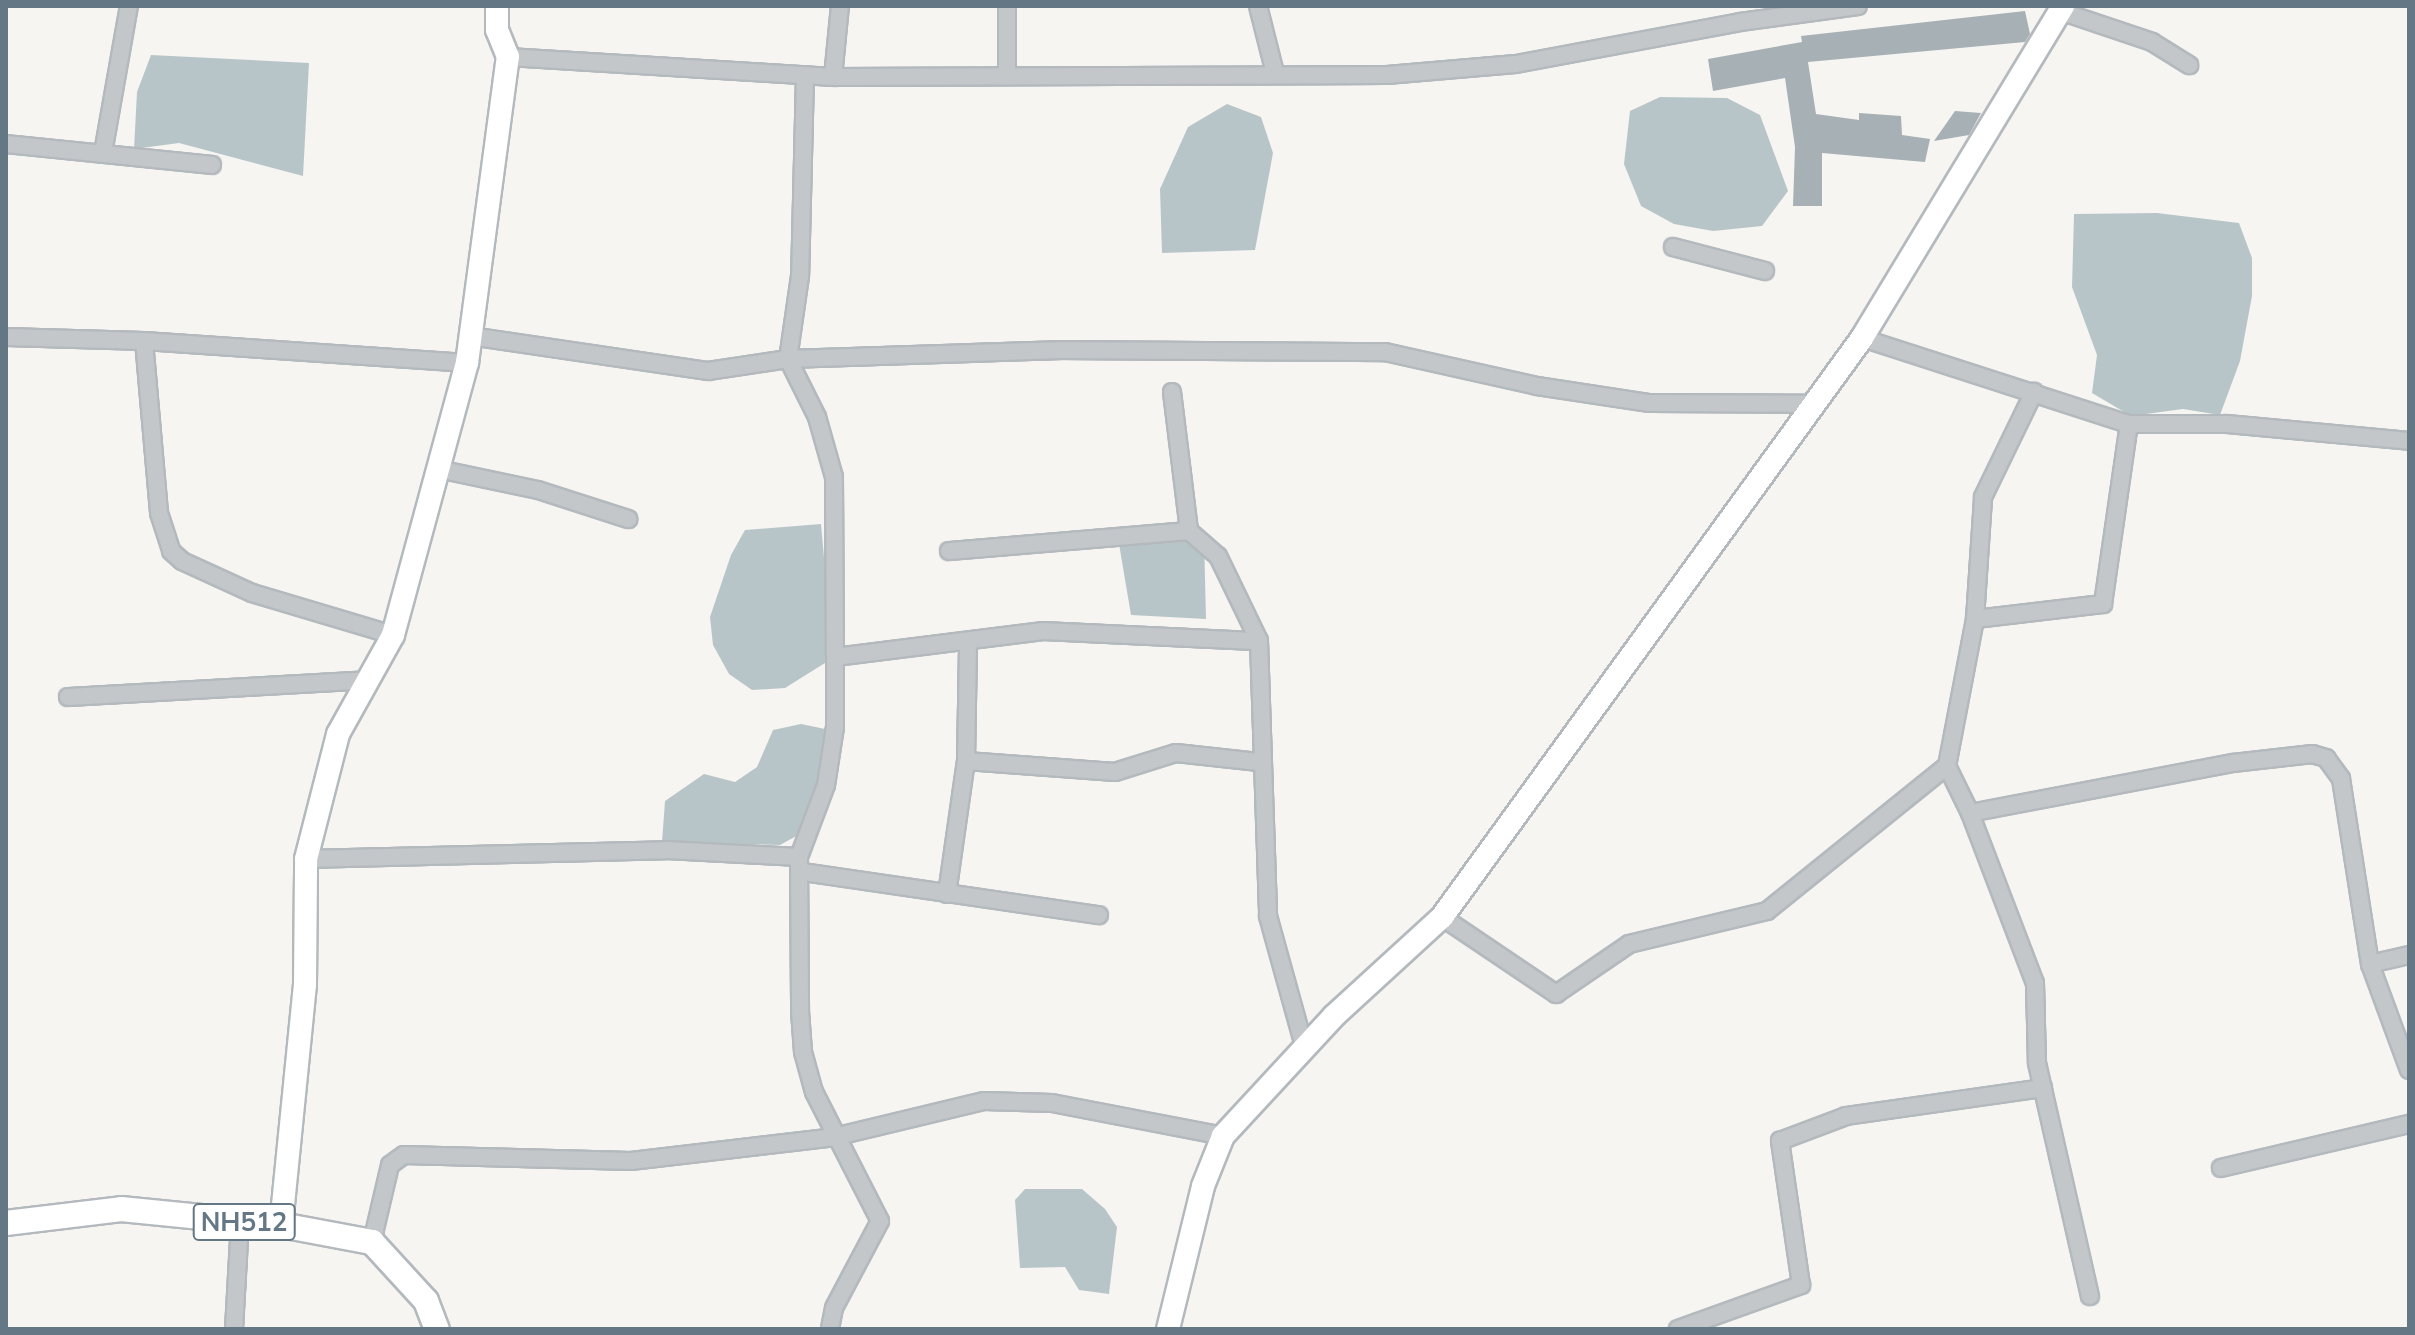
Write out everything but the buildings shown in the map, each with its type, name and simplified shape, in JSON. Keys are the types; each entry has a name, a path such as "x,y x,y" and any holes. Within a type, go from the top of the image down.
{"main road":[{"name":"NH512","path":"6,1223 121,1209 281,1225 372,1242"},
{"path":"372,1242 426,1301 437,1329"}],"street":[{"path":"103,153 129,6"},
{"path":"281,1225 305,985 306,859 338,734 393,635 467,363 508,57 497,30 497,6"},
{"path":"833,77 840,6"},
{"path":"1007,6 1007,74"},
{"path":"1258,6 1275,73"},
{"path":"508,57 833,77 1275,73 1387,75 1516,64 1739,14 1858,6"},
{"path":"1174,1327 1203,1186 1223,1136 1304,1046 1442,917 1862,338 2061,8 2152,42 2189,65"},
{"path":"805,76 800,276 788,359 817,417 834,477 835,727 826,785 801,865 803,1052 834,1137 880,1221 834,1308 830,1329"},
{"path":"6,144 212,165"},
{"path":"1673,247 1765,271"},
{"path":"470,336 678,370 743,369 788,359 1063,350 1385,352 1537,386 1650,403 1816,404"},
{"path":"6,337 144,341 467,363"},
{"path":"1862,338 2129,424 2213,423 2409,441"},
{"path":"144,341 159,513 171,551 182,561 252,593 393,635"},
{"path":"1172,392 1189,531 1218,556 1259,641 1259,762 1268,916 1304,1046"},
{"path":"2034,392 1983,497 1975,619 1947,766 1970,813 2035,983 2034,1045 2090,1296"},
{"path":"1975,619 2103,604 2129,424"},
{"path":"438,469 538,490 628,519"},
{"path":"949,551 1189,531"},
{"path":"835,657 1043,631 1259,641"},
{"path":"947,894 966,761 968,641"},
{"path":"68,697 368,680"},
{"path":"966,761 1115,772 1176,753 1259,762"},
{"path":"1970,813 2233,763 2299,754 2326,758 2341,779 2370,964 2409,1070"},
{"path":"1442,917 1556,994 1629,944 1767,911 1947,766"},
{"path":"306,859 666,850 801,865 947,894 1099,915"},
{"path":"2370,964 2409,955"},
{"path":"1678,1329 1801,1285 1780,1141 1846,1116 2043,1088"},
{"path":"372,1242 390,1165 404,1155 631,1161 834,1137 984,1101 1052,1103 1223,1136"},
{"path":"2221,1168 2409,1124"},
{"path":"234,1329 240,1221"}],"shaded area":[{"path":"151,55 309,63 303,176 179,143 134,149 137,92"},
{"path":"1660,97 1727,98 1760,115 1788,191 1762,226 1713,231 1674,224 1641,206 1624,164 1630,111"},
{"path":"1227,104 1261,117 1273,153 1255,250 1162,253 1160,189 1188,127"},
{"path":"2157,213 2239,223 2252,258 2252,296 2240,361 2220,415 2183,409 2131,416 2092,393 2097,355 2072,287 2074,214"},
{"path":"821,524 833,658 785,688 752,690 729,674 713,645 710,617 731,555 745,530"},
{"path":"1117,532 1204,538 1206,619 1131,615"},
{"path":"801,724 830,730 813,805 800,834 780,845 662,842 665,801 704,774 735,782 757,767 773,730"},
{"path":"1025,1189 1082,1189 1105,1209 1117,1227 1109,1294 1079,1290 1065,1267 1020,1268 1015,1200"}]}
